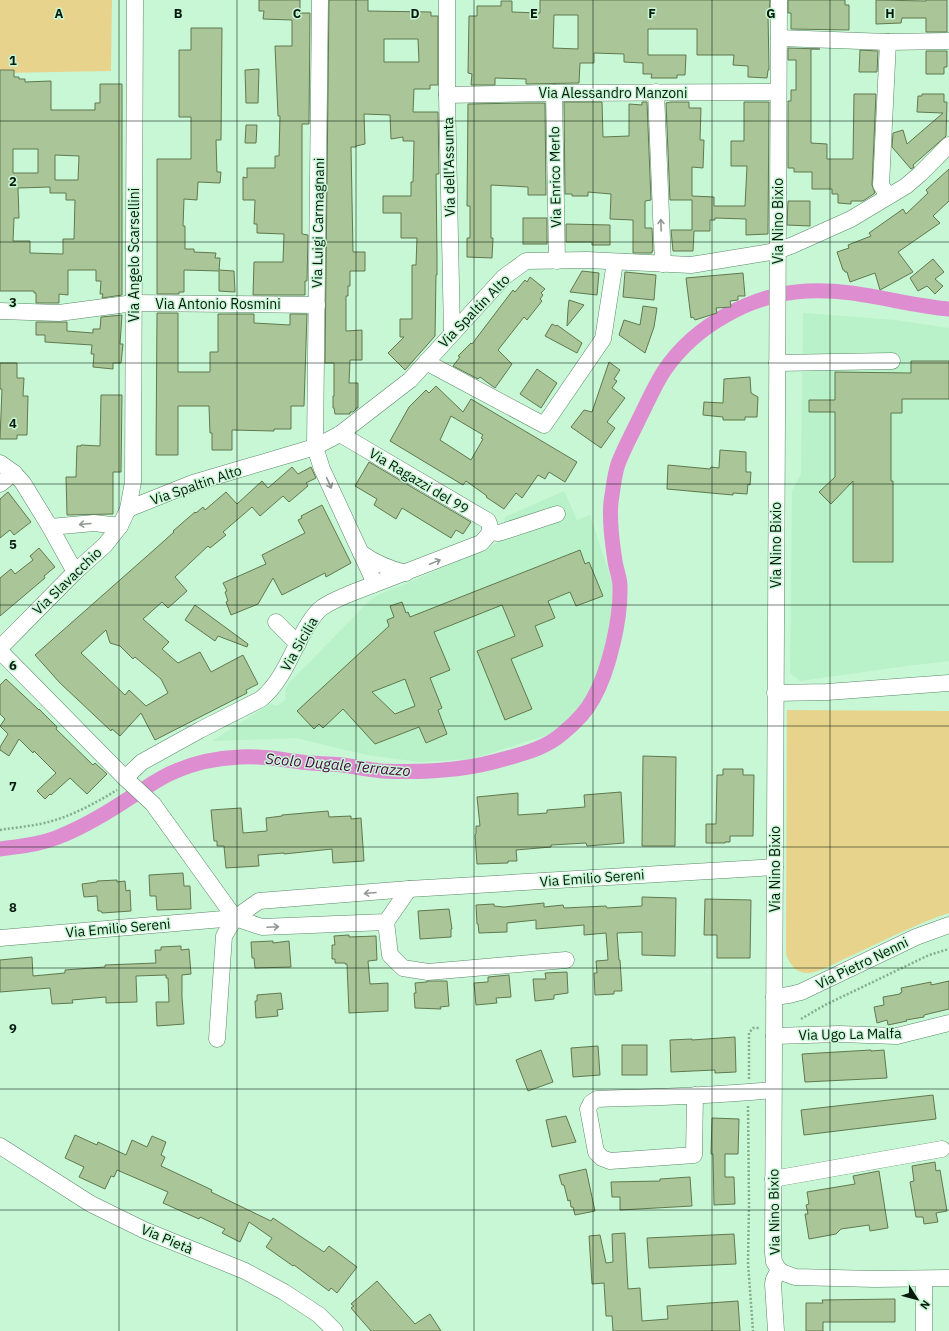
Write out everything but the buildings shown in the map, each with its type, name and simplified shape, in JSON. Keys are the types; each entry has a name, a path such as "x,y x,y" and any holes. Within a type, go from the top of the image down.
{"street":[{"name":"Via Angelo Scarsellini","path":"128,509 133,482 135,0"},
{"name":"Via Luigi Carmagnani","path":"315,446 320,0"},
{"name":"Via dell'Assunta","path":"447,0 447,95 452,333"},
{"name":"Via Nino Bixio","path":"776,1331 773,1284 779,1270 773,1257 774,1090 769,1032 774,997 779,0"},
{"path":"778,38 888,42 949,41"},
{"path":"888,42 881,185 888,196"},
{"path":"656,92 663,264"},
{"name":"Via Alessandro Manzoni","path":"447,95 778,92"},
{"name":"Via Enrico Merlo","path":"554,93 557,261"},
{"name":"Via Spaltin Alto","path":"128,509 193,483 315,446 340,434 410,380 504,277 526,261 691,265 777,251 851,219 906,186 949,145"},
{"path":"426,362 544,425 603,339 615,262"},
{"name":"Via Antonio Rosmini","path":"0,311 59,313 134,303 317,305"},
{"path":"777,363 892,361"},
{"name":"Via Ragazzi del 99","path":"340,434 488,521 490,532"},
{"path":"315,446 322,468 372,577 372,585 482,543 490,532 499,533 556,514"},
{"path":"0,463 14,473 23,483 75,572"},
{"path":"0,484 14,473"},
{"name":"Via Slavacchio","path":"0,648 75,572 105,544 120,526 128,509"},
{"path":"50,527 94,523 120,526"},
{"path":"361,553 373,562 406,573"},
{"name":"Via Sicilia","path":"129,781 142,762 200,730 261,700 274,687 308,625 320,609 336,600 372,585"},
{"path":"276,622 298,644"},
{"path":"0,651 153,804 235,918 224,936 218,1039"},
{"path":"775,693 827,692 949,682"},
{"name":"Via Emilio Sereni","path":"235,918 259,901 409,889 775,867"},
{"path":"409,889 386,922 390,954 403,968 428,972 566,960"},
{"name":"Via Emilio Sereni","path":"0,938 235,918 262,928 386,922"},
{"name":"Via Pietro Nenni","path":"774,997 801,992 916,937 949,925"},
{"name":"Via Ugo La Malfa","path":"769,1032 897,1036 949,1023"},
{"path":"694,1095 694,1155 610,1161 602,1158 596,1152 588,1109 591,1103 597,1099 774,1090"},
{"name":"Via Pietà","path":"0,1146 91,1204 144,1230 245,1271 284,1292 318,1315 335,1331"},
{"path":"773,1180 942,1149"},
{"path":"779,1270 784,1274 795,1276 924,1279 949,1278"},
{"path":"924,1279 924,1331"}],"path":[{"path":"0,830 52,821 73,813 106,797 129,781"},
{"path":"795,1023 839,999 930,956 949,949"},
{"path":"748,1079 749,1033 753,1028 769,1032"},
{"path":"748,1103 748,1263 753,1331"}],"shaded area":[{"path":"0,0 112,0 111,71 0,73"},
{"path":"803,313 895,320 949,328 949,661 800,681 790,673 792,491 801,474"},
{"path":"564,491 577,520 590,515 615,591 618,608 617,633 613,654 603,678 587,709 574,722 550,734 472,759 420,762 367,755 296,738 212,741 270,704 277,706 285,700 286,688 290,682 373,597 413,581 499,542 505,517"},
{"path":"787,710 949,711 949,913 913,927 825,968 808,973 800,972 794,968 789,962 786,954"}],"waterway":[{"name":"Scolo Dugale Terrazzo","path":"0,849 40,843 63,835 98,818 170,773 191,765 216,759 249,757 275,758 311,763 343,765 382,771 413,772 459,769 489,763 528,752 550,743 575,722 590,704 599,687 609,660 616,629 620,599 620,583 612,539 610,509 616,473 623,452 655,387 664,371 677,354 708,326 726,315 766,298 786,293 807,291 843,292 949,309"}]}
